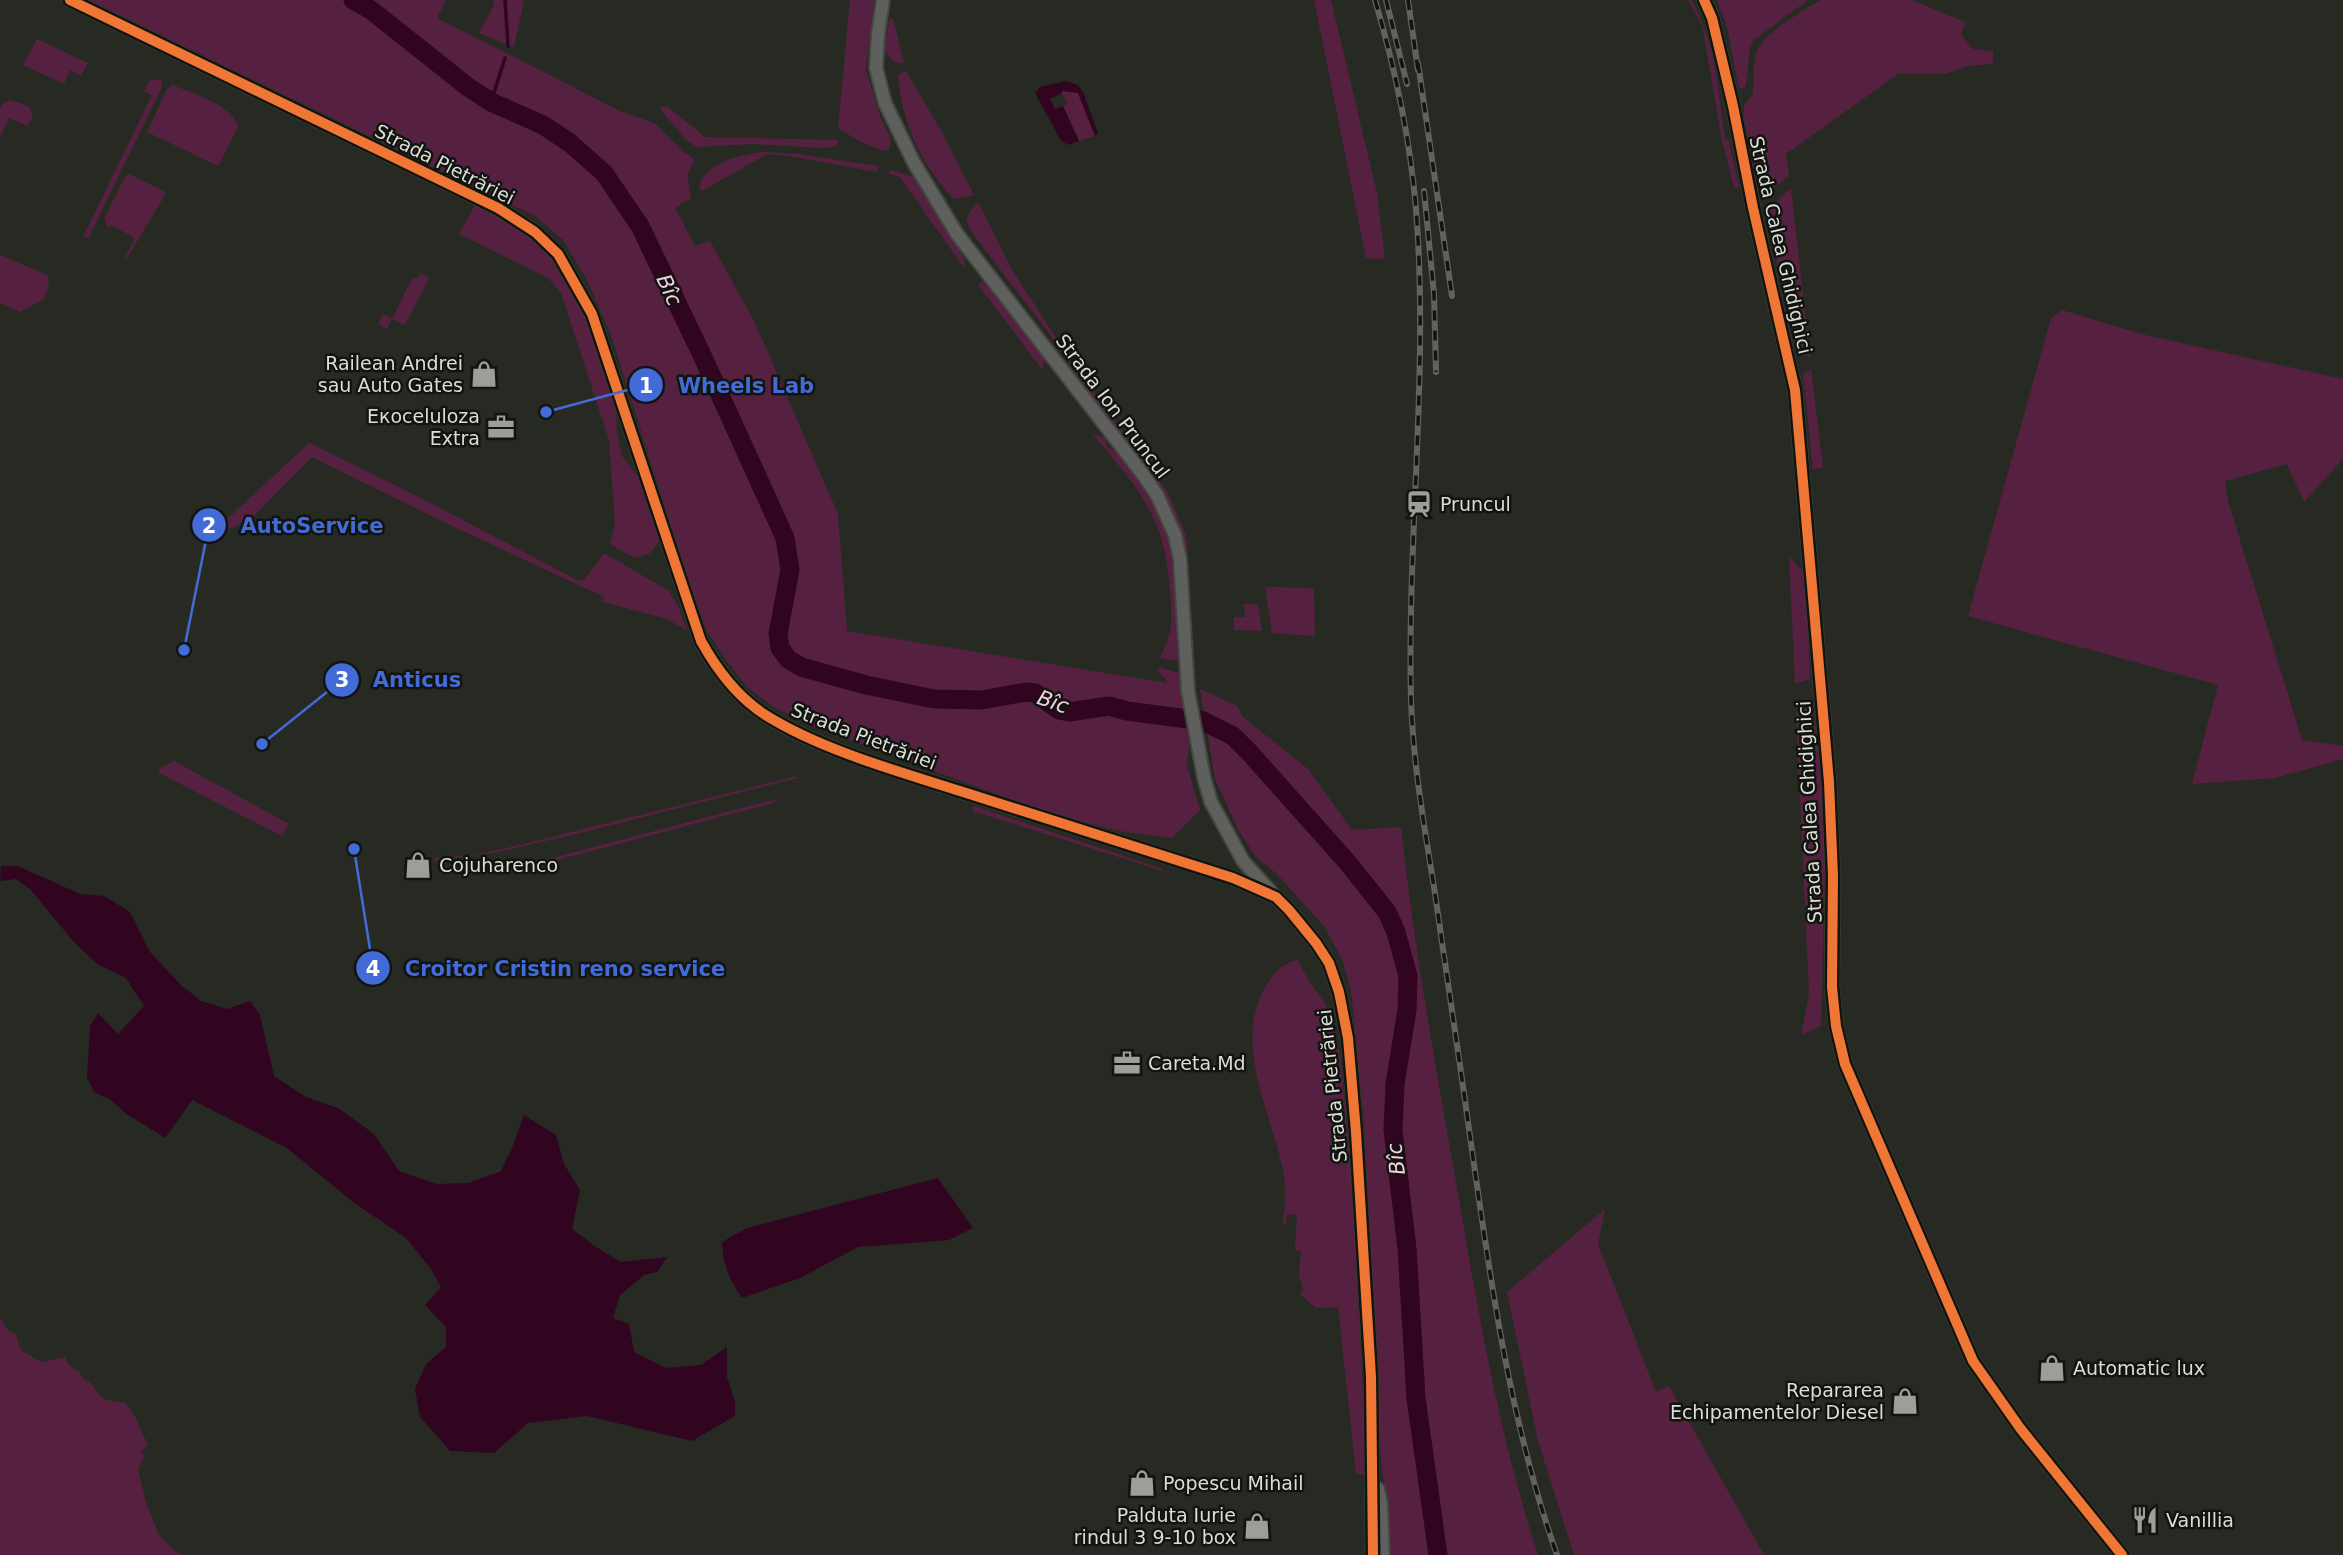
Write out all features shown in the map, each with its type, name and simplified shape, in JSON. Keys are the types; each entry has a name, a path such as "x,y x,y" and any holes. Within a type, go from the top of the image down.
{"street":[{"name":"Strada Pietrăriei","path":"70,0 498,208 548,242 558,254 592,314 701,641 724,677 745,700 792,730 881,765 1233,878 1276,897 1316,943 1329,963 1339,992 1348,1038 1371,1377 1373,1555"},
{"name":"Strada Ion Pruncul","path":"883,0 876,68 885,103 914,163 957,234 1142,473 1166,513 1175,535 1180,559 1188,691 1196,747 1211,802 1243,861 1276,897"},
{"name":"Strada Calea Ghidighici","path":"1704,0 1712,18 1730,93 1798,408 1829,782 1833,876 1832,987 1836,1026 1845,1064 1973,1361 2020,1428 2122,1555"},
{"name":"Strada Pietrăriei","path":"1374,1472 1381,1504 1383,1555"}],"shaded area":[{"path":"89,0 446,0 437,18 620,111 654,123 695,159 687,175 691,198 675,208 695,246 710,241 755,323 838,514 847,631 1168,683 1158,670 1159,667 1179,673 1189,745 1187,766 1200,810 1172,838 1119,831 1042,811 813,726 774,707 747,687 707,631 688,581 610,332 586,278 563,240 535,216"},
{"path":"494,0 524,0 514,47 479,33"},
{"path":"850,0 874,0 866,70 880,116 891,139 889,150 869,146 838,128"},
{"path":"1314,0 1331,0 1377,193 1385,259 1366,258"},
{"path":"1688,0 1691,0 1699,16 1711,50 1725,139 1729,141 1739,187 1734,188 1722,140 1702,25"},
{"path":"1717,0 1808,0 1753,41 1745,87 1739,89 1727,27"},
{"path":"1820,0 1912,0 1965,22 1961,35 1973,49 1993,51 1993,64 1967,66 1946,74 1898,74 1786,154 1789,176 1770,191 1763,191 1759,188 1744,119 1744,105 1753,94 1756,54 1762,42 1777,29"},
{"path":"893,18 904,63 894,62 884,51 889,20"},
{"path":"37,39 88,63 81,76 70,70 64,84 23,65"},
{"path":"906,71 943,134 974,195 954,199 923,157 903,109 898,74"},
{"path":"161,80 162,87 89,237 83,237 152,95 144,91 149,81"},
{"path":"1066,81 1078,85 1083,92 1098,133 1095,136 1078,93 1062,91 1050,99 1055,109 1063,106 1079,141 1069,145 1061,141 1035,93 1040,87"},
{"path":"173,85 218,105 239,125 218,166 147,132 167,89"},
{"path":"1071,90 1078,93 1095,136 1079,141 1063,106 1067,103 1061,91"},
{"path":"9,100 29,106 33,116 28,126 9,118 0,137 0,109 2,104"},
{"path":"659,107 668,107 705,137 837,140 838,143 834,147 823,148 754,144 697,147 684,138"},
{"path":"762,152 798,154 878,166 877,172 767,154 702,191 699,186 716,165"},
{"path":"890,170 912,176 964,258 964,268 900,177 889,174"},
{"path":"126,175 164,191 165,195 125,258 135,238 111,225 109,228 104,219"},
{"path":"1791,188 1810,357 1801,354 1793,342 1792,322 1784,289 1777,275 1777,252 1767,220 1770,208"},
{"path":"978,202 1011,268 1070,360 1168,493 1186,535 1190,582 1180,527 1164,494 1049,333 976,238 966,221"},
{"path":"475,205 505,218 537,237 555,256 576,294 616,403 617,433 622,456 638,477 660,540 649,554 634,558 610,544 615,524 609,440 561,293 548,278 459,234"},
{"path":"0,255 47,275 49,286 44,299 20,312 0,303"},
{"path":"420,273 429,278 405,325 392,319 412,278 417,279"},
{"path":"983,281 1045,359 1042,369 978,285"},
{"path":"2062,310 2141,334 2343,379 2343,459 2304,502 2287,464 2225,481 2228,501 2302,740 2343,746 2343,759 2275,778 2192,784 2218,685 1968,616 2051,318"},
{"path":"383,314 392,319 387,329 378,324"},
{"path":"1811,369 1823,467 1813,470 1803,375"},
{"path":"1092,433 1105,438 1107,447 1131,465 1164,525 1175,568 1180,661 1160,658 1170,632 1171,610 1167,563 1155,522 1136,487"},
{"path":"309,443 579,581 585,579 604,553 669,591 687,630 664,618 603,602 604,597 312,457 250,520 219,533 225,521"},
{"path":"1789,556 1805,574 1810,679 1795,684"},
{"path":"1265,587 1314,588 1315,636 1272,633"},
{"path":"1244,604 1258,604 1262,631 1234,630 1234,617 1245,617"},
{"path":"1200,689 1237,706 1243,717 1308,769 1352,830 1401,827 1426,1008 1482,1327 1512,1465 1538,1555 1386,1555 1386,1507 1381,1458 1364,1120 1351,991 1343,961 1324,926 1277,874 1256,857 1238,829 1215,779"},
{"path":"1812,704 1820,762 1825,867 1821,1026 1801,1035 1809,994 1796,713"},
{"path":"174,761 289,824 282,836 159,773 159,769"},
{"path":"797,776 798,778 572,835 493,853 433,861 434,858 475,855 515,846"},
{"path":"780,798 773,803 523,869 522,866"},
{"path":"974,806 1163,869 1163,871 972,811"},
{"path":"1,866 18,866 80,894 104,896 130,912 150,952 181,985 201,1001 227,1009 250,1001 260,1015 274,1076 306,1097 338,1108 374,1134 399,1171 436,1184 469,1183 501,1171 524,1115 556,1135 564,1164 580,1190 572,1229 621,1262 667,1257 657,1272 644,1275 620,1295 613,1318 629,1324 634,1352 666,1368 701,1365 727,1347 727,1377 735,1401 735,1416 692,1441 587,1416 528,1423 494,1453 450,1451 420,1417 415,1389 426,1364 446,1347 446,1327 425,1305 441,1287 431,1269 406,1238 353,1202 287,1148 192,1100 165,1138 125,1113 111,1100 94,1092 87,1077 90,1026 98,1013 118,1034 144,1006 126,978 97,964 73,941 31,890 16,879 0,881"},
{"path":"1298,960 1330,1011 1340,1054 1351,1168 1367,1470 1362,1475 1356,1473 1338,1307 1316,1308 1300,1294 1303,1290 1299,1275 1301,1251 1295,1250 1297,1215 1287,1214 1286,1224 1283,1224 1284,1172 1253,1052 1257,1007 1266,986 1279,969"},
{"path":"938,1178 973,1228 949,1240 858,1247 800,1278 742,1298 730,1278 722,1242 747,1228"},
{"path":"1605,1209 1598,1244 1656,1392 1669,1386 1764,1555 1574,1555 1538,1441 1507,1292"},
{"path":"0,1318 8,1330 16,1335 20,1349 24,1352 41,1362 65,1357 69,1365 90,1382 99,1395 106,1400 125,1403 148,1445 141,1452 144,1457 138,1469 146,1503 159,1535 176,1552 183,1555 0,1555"}],"waterway":[{"name":"Bîc","path":"353,0 371,10 468,87 491,102 543,125 570,143 604,173 640,226 785,538 790,570 778,634 780,648 788,659 801,667 866,685 934,699 981,700 1026,692 1035,693 1059,710 1069,712 1109,706 1127,711 1203,721 1233,736 1250,753 1348,863 1387,912 1396,932 1408,976 1407,1010 1395,1084 1393,1130 1407,1249 1416,1398 1438,1555"},
{"path":"505,0 508,46"},
{"path":"491,102 505,58"}],"railway":[{"path":"1375,0 1406,130 1416,209 1420,331 1411,699 1417,770 1485,1243 1507,1369 1537,1494 1557,1555"},
{"path":"1386,0 1407,84"},
{"path":"1408,0 1418,70"},
{"path":"1418,63 1452,296"},
{"path":"1424,191 1434,294 1436,372"}],"cycle path":[{"path":"70,0 498,208 535,232 558,254 592,314 701,641 729,683 756,709 788,728 860,759 1233,878 1276,897 1289,910 1329,963 1339,992 1348,1038 1371,1377 1373,1555"},
{"path":"1704,0 1712,18 1733,106 1753,208 1795,390 1829,782 1833,876 1832,987 1836,1026 1845,1064 1973,1361 2020,1428 2122,1555"}],"place":[{"name":"Railean Andrei sau Auto Gates","path":"484,374"},
{"name":"Wheels Lab","path":"546,412"},
{"name":"Eкoceluloza Extra","path":"501,427"},
{"name":"Pruncul","path":"1419,504"},
{"name":"AutoService","path":"184,650"},
{"name":"Anticus","path":"262,744"},
{"name":"Croitor Cristin reno service","path":"354,849"},
{"name":"Cojuharenco","path":"418,865"},
{"name":"Careta.Md","path":"1127,1063"},
{"name":"Automatic lux","path":"2052,1368"},
{"name":"Repararea Echipamentelor Diesel","path":"1905,1401"},
{"name":"Popescu Mihail","path":"1142,1483"},
{"name":"Vanillia","path":"2145,1520"},
{"name":"Palduta Iurie rindul 3 9-10 box","path":"1257,1526"}]}
